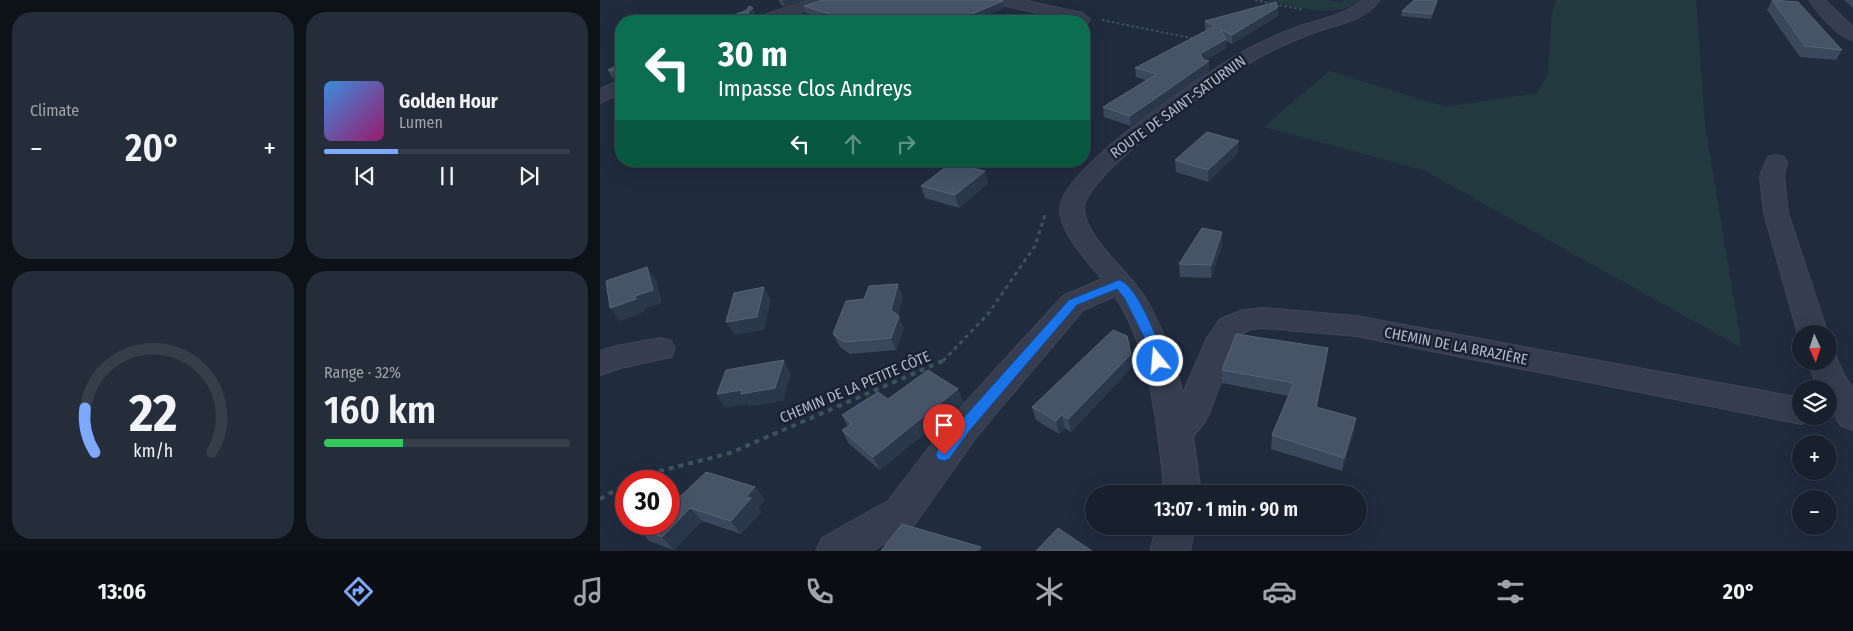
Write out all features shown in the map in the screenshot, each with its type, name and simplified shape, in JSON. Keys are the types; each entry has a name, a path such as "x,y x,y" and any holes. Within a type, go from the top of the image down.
{"street":[{"path":"781,15 824,0"},
{"path":"1001,0 1061,15"},
{"name":"ROUTE DE SAINT-SATURNIN","path":"1181,485 1175,432 1153,343 1130,297 1088,244 1073,221 1071,203 1080,188 1100,165 1125,143 1233,65 1297,32 1351,16 1372,0"},
{"path":"1817,0 1840,25 1853,35"},
{"path":"600,97 615,89"},
{"path":"1776,162 1772,176 1776,213 1810,325"},
{"path":"836,551 901,513 965,426 1073,303 1119,283"},
{"name":"CHEMIN DE LA BRAZIÈRE","path":"1175,432 1192,414 1222,338 1231,326 1243,320 1263,318 1356,326 1792,409"},
{"path":"600,363 617,357 660,349"},
{"path":"1826,370 1853,418"},
{"path":"1837,417 1853,418"}],"path":[{"path":"1090,19 1095,18 1200,40"},
{"name":"CHEMIN DE LA PETITE CÔTE","path":"664,470 730,453 945,360 988,314 1035,246 1047,210"},
{"path":"600,499 615,490"}],"green space":[{"path":"1267,0 1327,0 1341,3 1344,0 1362,0 1352,6 1329,11 1290,6"},
{"path":"1556,0 1696,0 1705,125 1742,348 1423,170 1264,127 1329,71 1446,107 1537,93 1548,74 1552,13"}],"building":[{"path":"823,0 1003,1 969,15 833,15 804,6"},
{"path":"1414,0 1437,0 1432,14 1402,11"},
{"path":"1772,0 1798,2 1842,50 1805,46"},
{"path":"1276,2 1278,7 1232,35 1220,29 1226,39 1200,54 1204,60 1209,61 1130,116 1103,107 1157,74 1135,68 1215,26 1205,21"},
{"path":"749,6 753,8 748,12 749,15 734,15 747,10"},
{"path":"615,66 615,71 608,70"},
{"path":"1207,132 1239,141 1208,170 1175,160"},
{"path":"946,167 968,167 985,171 955,195 921,186"},
{"path":"1202,228 1222,232 1211,265 1179,264"},
{"path":"647,267 653,290 635,296 636,299 610,308 606,281"},
{"path":"898,284 891,310 899,316 891,338 844,342 833,334 846,301 864,299 869,286"},
{"path":"764,287 757,317 726,322 734,293"},
{"path":"1113,330 1127,336 1131,354 1068,419 1062,415 1056,421 1032,407"},
{"path":"1236,334 1328,348 1316,407 1356,418 1344,458 1272,435 1294,383 1222,370"},
{"path":"784,360 775,388 741,394 742,390 717,394 726,370"},
{"path":"928,370 958,389 873,457 842,430 852,424 842,415 878,392 888,399"},
{"path":"706,472 755,487 746,497 751,498 731,521 690,508 680,518 681,496"},
{"path":"902,524 981,547 977,551 881,551"},
{"path":"1058,528 1092,551 1036,551"}],"route":[{"path":"944,455 965,426 1073,303 1119,283 1130,297 1153,343 1158,361"}]}
